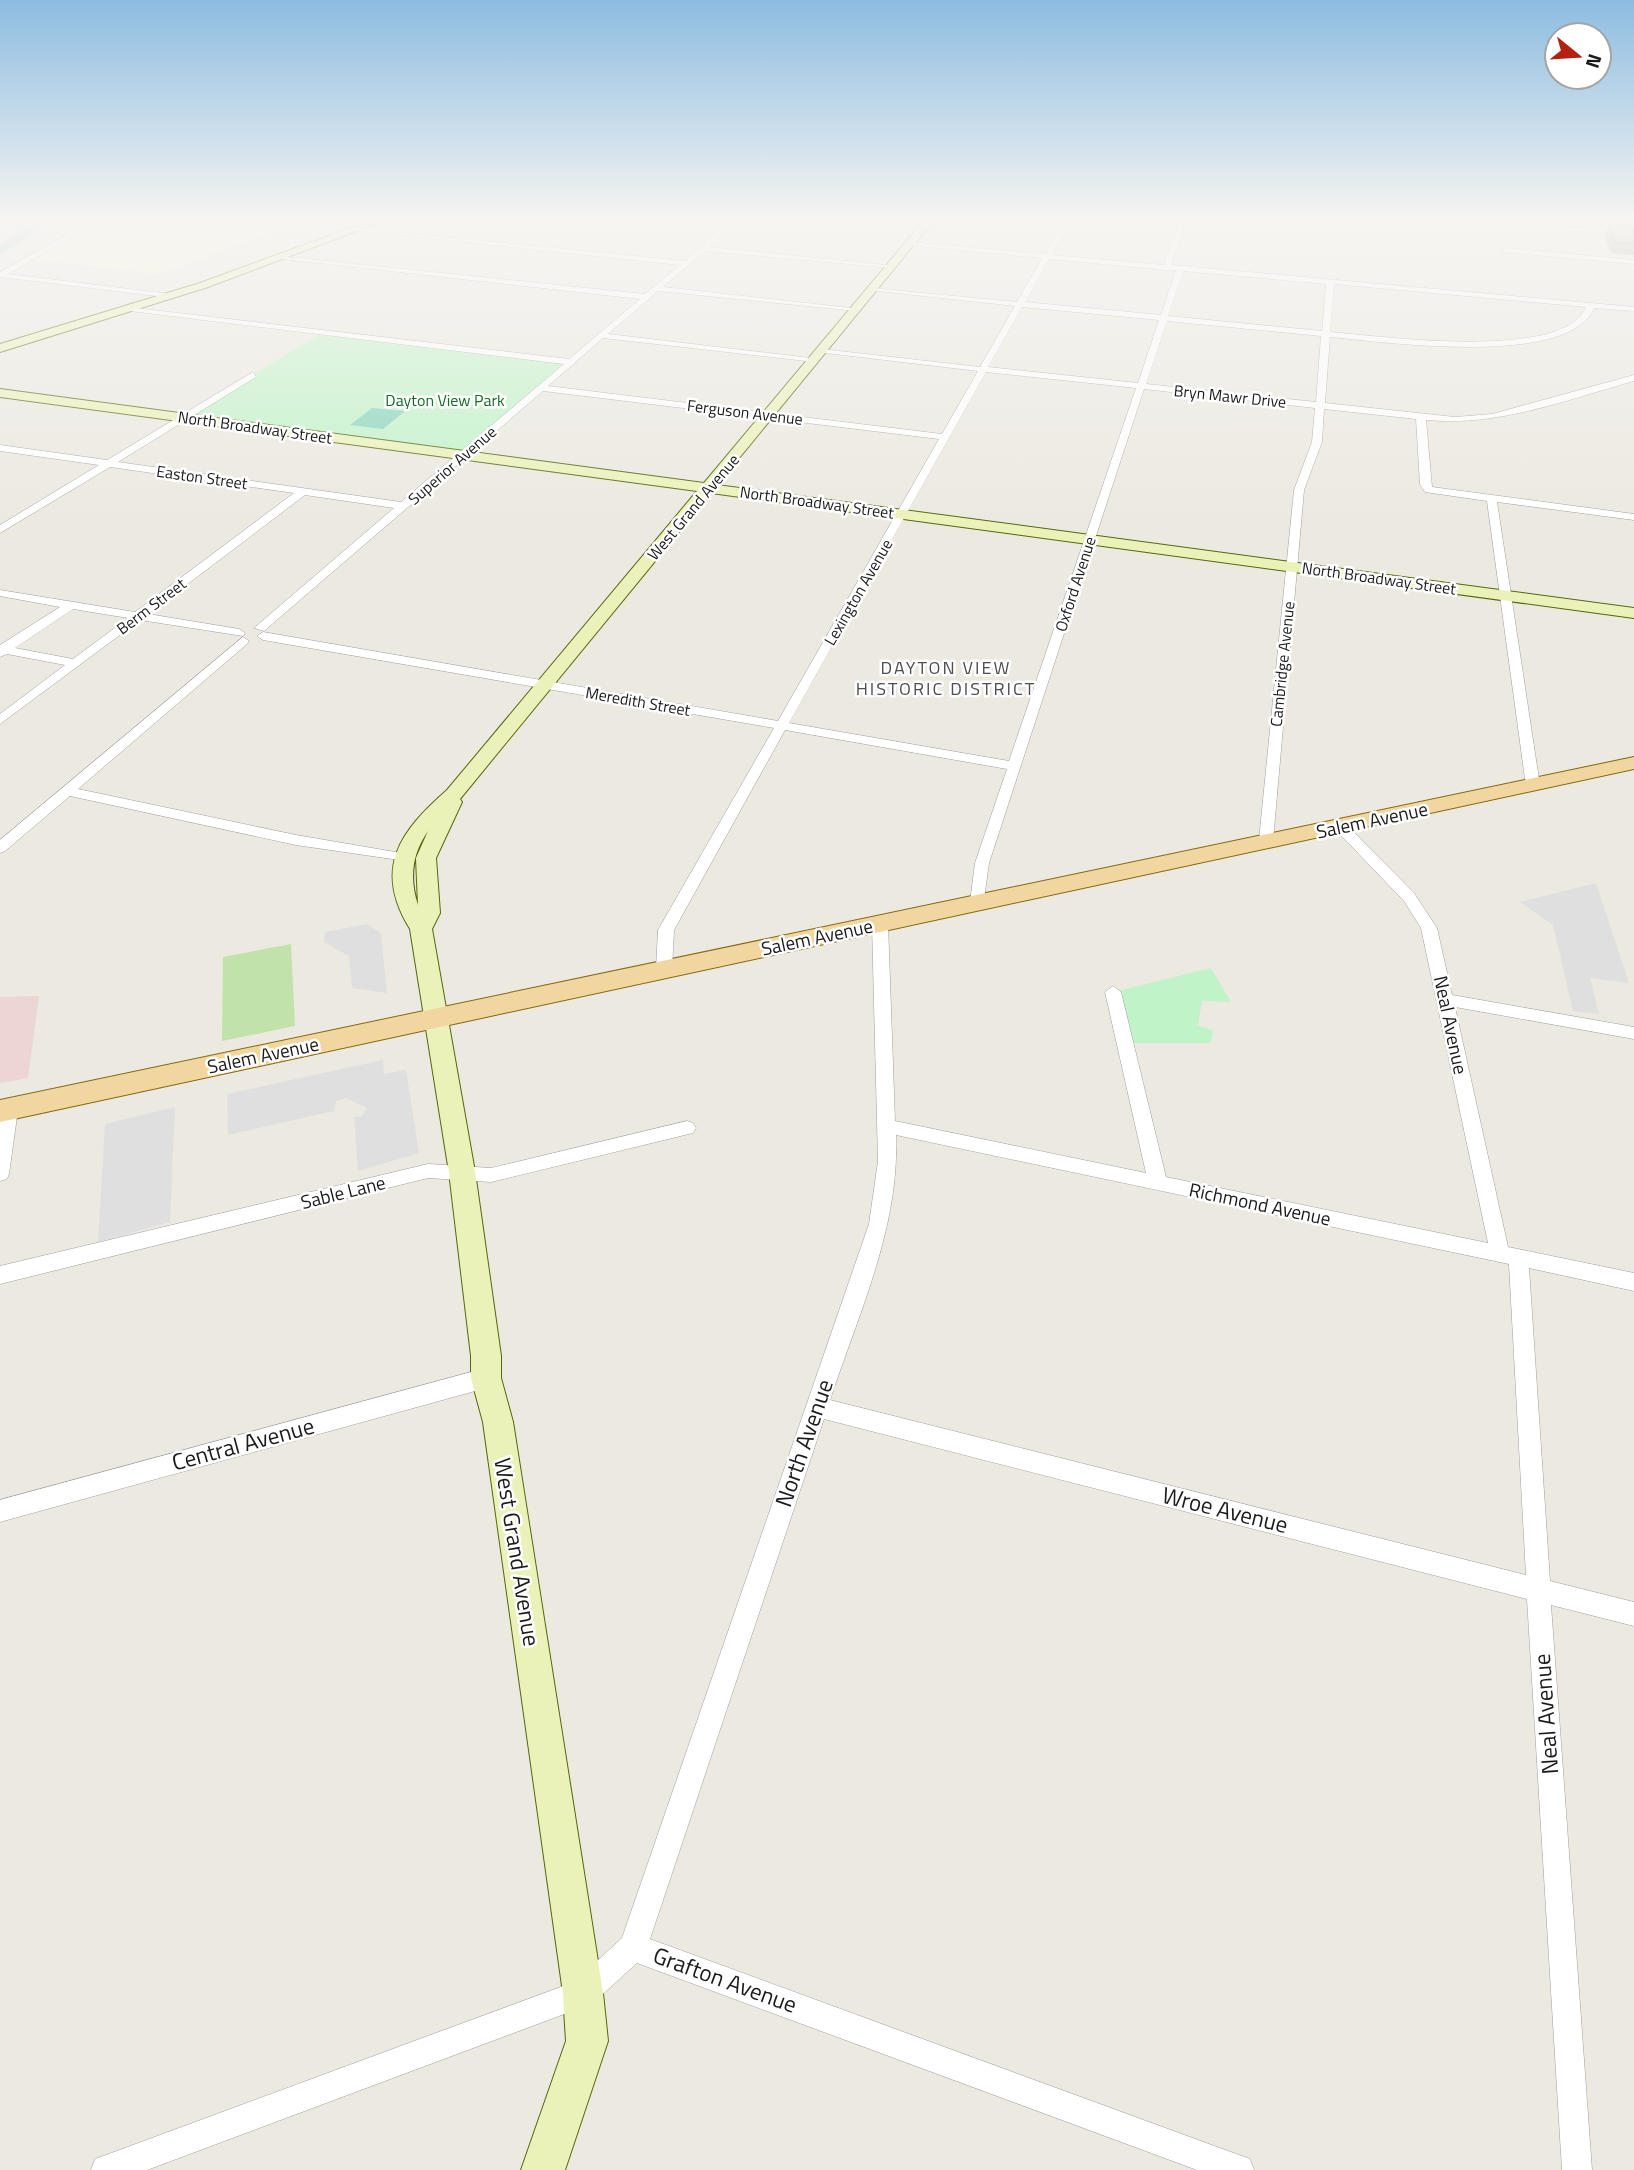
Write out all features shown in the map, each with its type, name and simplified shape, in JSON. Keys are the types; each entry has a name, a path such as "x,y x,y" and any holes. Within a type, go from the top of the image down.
{"main road":[{"name":"Salem Avenue","path":"5,1110 1634,763"}],"street":[{"path":"0,348 92,320"},
{"path":"224,320 572,362"},
{"name":"Superior Avenue","path":"261,632 461,456 621,320"},
{"name":"West Grand Avenue","path":"543,2170 587,2041 583,1993 498,1422 486,1378 486,1356 462,1172 421,929 408,912 402,884 401,858 430,814 454,794 847,320"},
{"name":"Lexington Avenue","path":"664,969 666,930 947,437 1010,320"},
{"name":"Oxford Avenue","path":"978,902 982,863 1164,320"},
{"path":"1178,320 1443,345 1509,342 1544,337 1581,320"},
{"name":"Cambridge Avenue","path":"1266,840 1299,491 1315,453 1326,320"},
{"name":"Bryn Mawr Drive","path":"603,336 982,369 1421,418 1486,418 1634,378"},
{"path":"0,530 253,374"},
{"name":"Ferguson Avenue","path":"542,388 947,437"},
{"name":"North Broadway Street","path":"2,394 1634,613"},
{"path":"1421,418 1426,486 1439,493 1634,517"},
{"name":"Easton Street","path":"0,448 404,506"},
{"name":"Berm Street","path":"0,720 302,492"},
{"path":"1492,500 1532,786"},
{"path":"0,593 138,616 241,637 261,632"},
{"path":"1,651 69,606"},
{"name":"Meredith Street","path":"261,632 544,685 1014,766"},
{"path":"0,848 241,637"},
{"path":"1,651 76,663"},
{"path":"68,791 309,842 401,858"},
{"name":"West Grand Avenue","path":"421,929 429,913 426,858 454,794"},
{"name":"Neal Avenue","path":"1341,827 1409,897 1424,918 1433,940 1519,1298 1577,2170"},
{"name":"North Avenue","path":"633,1947 879,1224 886,1193 887,1126 883,1098 880,924"},
{"path":"1113,992 1158,1183"},
{"path":"1446,1000 1634,1033"},
{"path":"0,1174 5,1110"},
{"name":"Richmond Avenue","path":"887,1126 1634,1282"},
{"name":"Sable Lane","path":"0,1275 428,1171 491,1175 687,1128"},
{"name":"Central Avenue","path":"0,1511 486,1378"},
{"name":"Wroe Avenue","path":"817,1407 1634,1614"},
{"name":"Grafton Avenue","path":"106,2170 583,1993 633,1947 1239,2170"}],"shaded area":[{"path":"1596,883 1629,983 1590,978 1599,1014 1573,1011 1553,925 1520,902"},
{"path":"367,924 381,933 387,993 352,988 349,956 324,942 325,932"},
{"path":"39,996 28,1078 0,1083 0,997"},
{"path":"383,1060 384,1074 406,1070 419,1153 358,1171 354,1117 362,1116 367,1108 346,1098 336,1101 334,1111 228,1135 227,1094"},
{"path":"175,1107 170,1222 98,1242 105,1124"}],"green space":[{"name":"Dayton View Park","path":"322,333 572,362 461,456 183,417"},
{"path":"372,408 405,411 383,429 350,425"},
{"path":"291,944 295,1026 222,1041 223,957"},
{"path":"1211,968 1231,1002 1202,1001 1198,1026 1213,1030 1211,1043 1127,1043 1113,992"}],"district":[{"name":"DAYTON VIEW HISTORIC DISTRICT","path":"946,678"}]}
